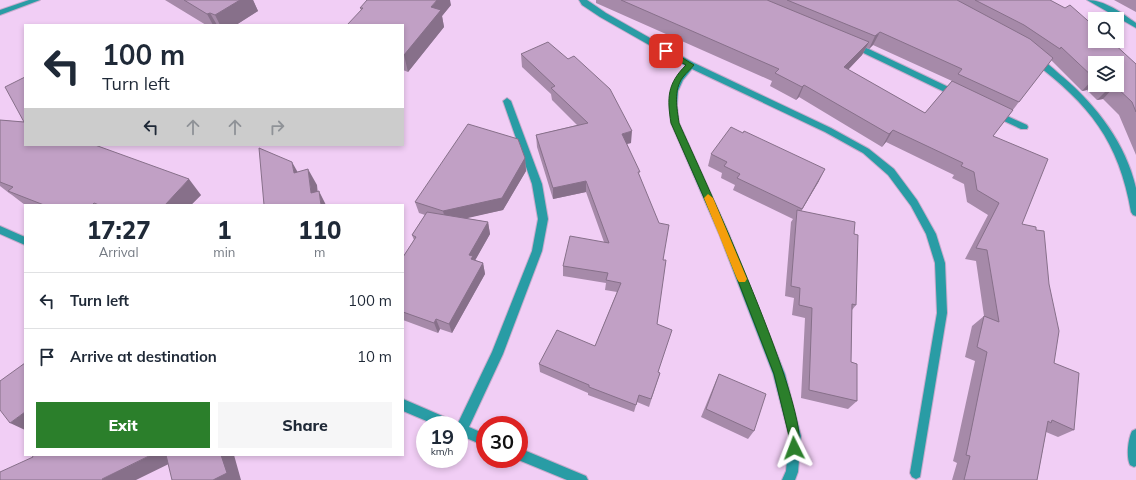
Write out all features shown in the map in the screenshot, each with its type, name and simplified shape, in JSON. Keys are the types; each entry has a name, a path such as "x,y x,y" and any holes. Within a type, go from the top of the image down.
{"street":[{"path":"0,13 36,0"},
{"path":"583,0 603,16 691,65 828,130 866,151 891,172 914,203 931,234 940,263 942,313 916,472"},
{"path":"1091,0 1136,26"},
{"path":"843,40 961,97"},
{"path":"1028,54 1078,95 1105,128 1118,154 1134,198 1136,212"},
{"path":"691,65 680,75 673,89 672,107 675,123 724,234 779,374 795,436 792,472 788,480"},
{"path":"463,416 497,354 537,251 543,218 537,184 507,101"},
{"path":"989,110 1024,127"},
{"path":"0,230 24,241"},
{"path":"404,404 430,416"},
{"path":"1134,461 1136,435"},
{"path":"528,458 582,480"}],"building":[{"path":"184,0 240,0 215,15 210,13 207,14"},
{"path":"367,0 437,0 431,7 441,10 404,55 404,24 348,24 363,8 360,8"},
{"path":"621,0 767,0 869,42 844,67 925,113 952,81 1013,110 993,136 1048,159 1022,224 1036,227 1036,230 1044,231 1049,284 1059,331 1054,363 1079,373 1074,430 1052,420 1051,423 1048,421 1037,480 964,480 970,456 966,455 987,352 977,347 984,316 999,322 987,250 976,248 999,203 977,190 974,172 961,166 963,163 893,130 889,134 804,85 802,87 775,73 779,69"},
{"path":"787,0 957,0 1030,39 1053,58 1019,102 958,74 962,69 880,32 875,36"},
{"path":"975,0 1050,0 1065,8 1070,5 1088,21 1088,48 1119,48 1136,64 1136,112 1132,102 1121,92 1124,92 1124,56 1088,56 1088,72 1061,47 1060,49 1024,25"},
{"path":"548,42 568,59 574,56 610,89 632,131 622,134 640,172 638,172 659,223 669,225 663,260 666,260 657,324 672,330 651,399 639,395 636,405 589,387 589,385 539,364 557,330 595,346 621,283 606,280 608,273 563,266 570,236 609,243 586,181 553,188 536,135 588,123 551,88 555,86 521,54"},
{"path":"24,78 24,122 5,87"},
{"path":"0,120 24,122 24,146 98,146 189,179 166,204 41,204 8,191 13,187 0,182"},
{"path":"468,124 518,139 525,158 502,198 443,211 415,202"},
{"path":"731,127 743,133 744,131 825,169 802,209 737,178 740,174 724,166 727,162 711,154"},
{"path":"259,148 292,162 294,173 308,169 311,193 319,191 321,204 264,204"},
{"path":"797,210 855,222 854,234 858,235 856,305 852,304 851,362 857,364 857,401 809,390 812,308 799,305 800,288 791,286"},
{"path":"427,212 488,222 469,255 473,256 471,259 483,263 449,324 436,319 434,323 404,312 404,255 416,237 412,235"},
{"path":"24,364 24,413 10,423 0,410 0,381"},
{"path":"719,374 766,394 754,431 706,409"},
{"path":"149,456 102,479 103,480 0,480 0,472 33,457"},
{"path":"166,456 221,456 227,473 213,480 172,480"}],"slow traffic":[{"path":"708,198 742,279"}],"route":[{"path":"666,51 691,65 680,75 673,89 672,107 675,123 724,234 779,374 795,436 794,448"}]}
